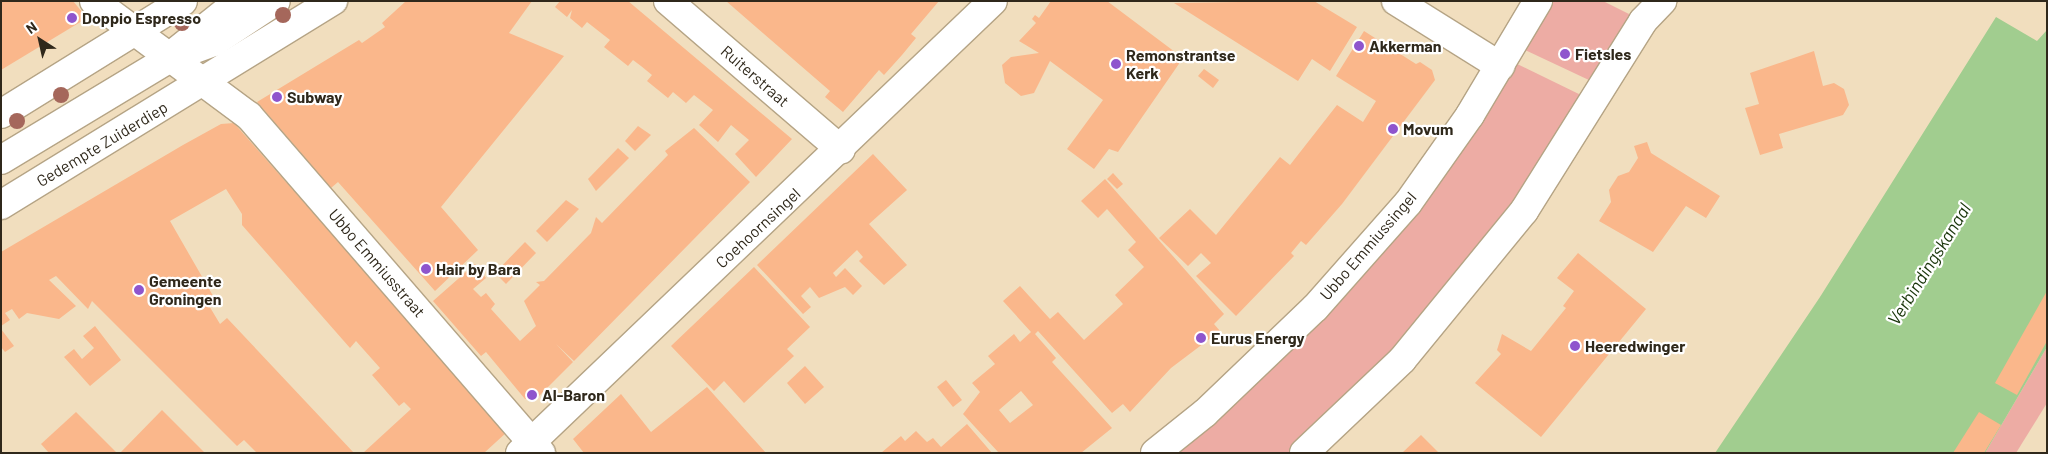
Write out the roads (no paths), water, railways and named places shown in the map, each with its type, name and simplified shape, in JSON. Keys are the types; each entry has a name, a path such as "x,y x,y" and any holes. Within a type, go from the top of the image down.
{"street":[{"path":"94,1 204,83"},
{"path":"1,114 135,33 183,1"},
{"path":"170,58 201,27 239,1"},
{"path":"1,160 170,58 214,42 276,1"},
{"name":"Gedempte Zuiderdiep","path":"1,205 204,83 333,1"},
{"name":"Ruiterstraat","path":"668,1 841,150"},
{"name":"Coehoornsingel","path":"531,449 993,1"},
{"path":"1396,1 1500,66"},
{"name":"Ubbo Emmiussingel","path":"1155,453 1205,413 1315,308 1408,203 1500,66 1538,1"},
{"path":"1304,453 1402,360 1524,211 1643,21 1662,1"},
{"name":"Ubbo Emmiusstraat","path":"204,83 249,116 531,449"}],"water":[{"name":"Verbindingskanaal","path":"1996,17 2037,41 2047,30 2047,347 1985,453 1715,453 1820,297"}],"place":[{"name":"Doppio Espresso","path":"72,18"},
{"name":"Akkerman","path":"1359,46"},
{"name":"Fietsles","path":"1565,54"},
{"name":"Remonstrantse Kerk","path":"1116,64"},
{"name":"Subway","path":"277,97"},
{"name":"Movum","path":"1393,129"},
{"name":"Hair by Bara","path":"426,269"},
{"name":"Gemeente Groningen","path":"139,290"},
{"name":"Eurus Energy","path":"1201,338"},
{"name":"Heeredwinger","path":"1575,346"},
{"name":"Al-Baron","path":"532,395"}]}
